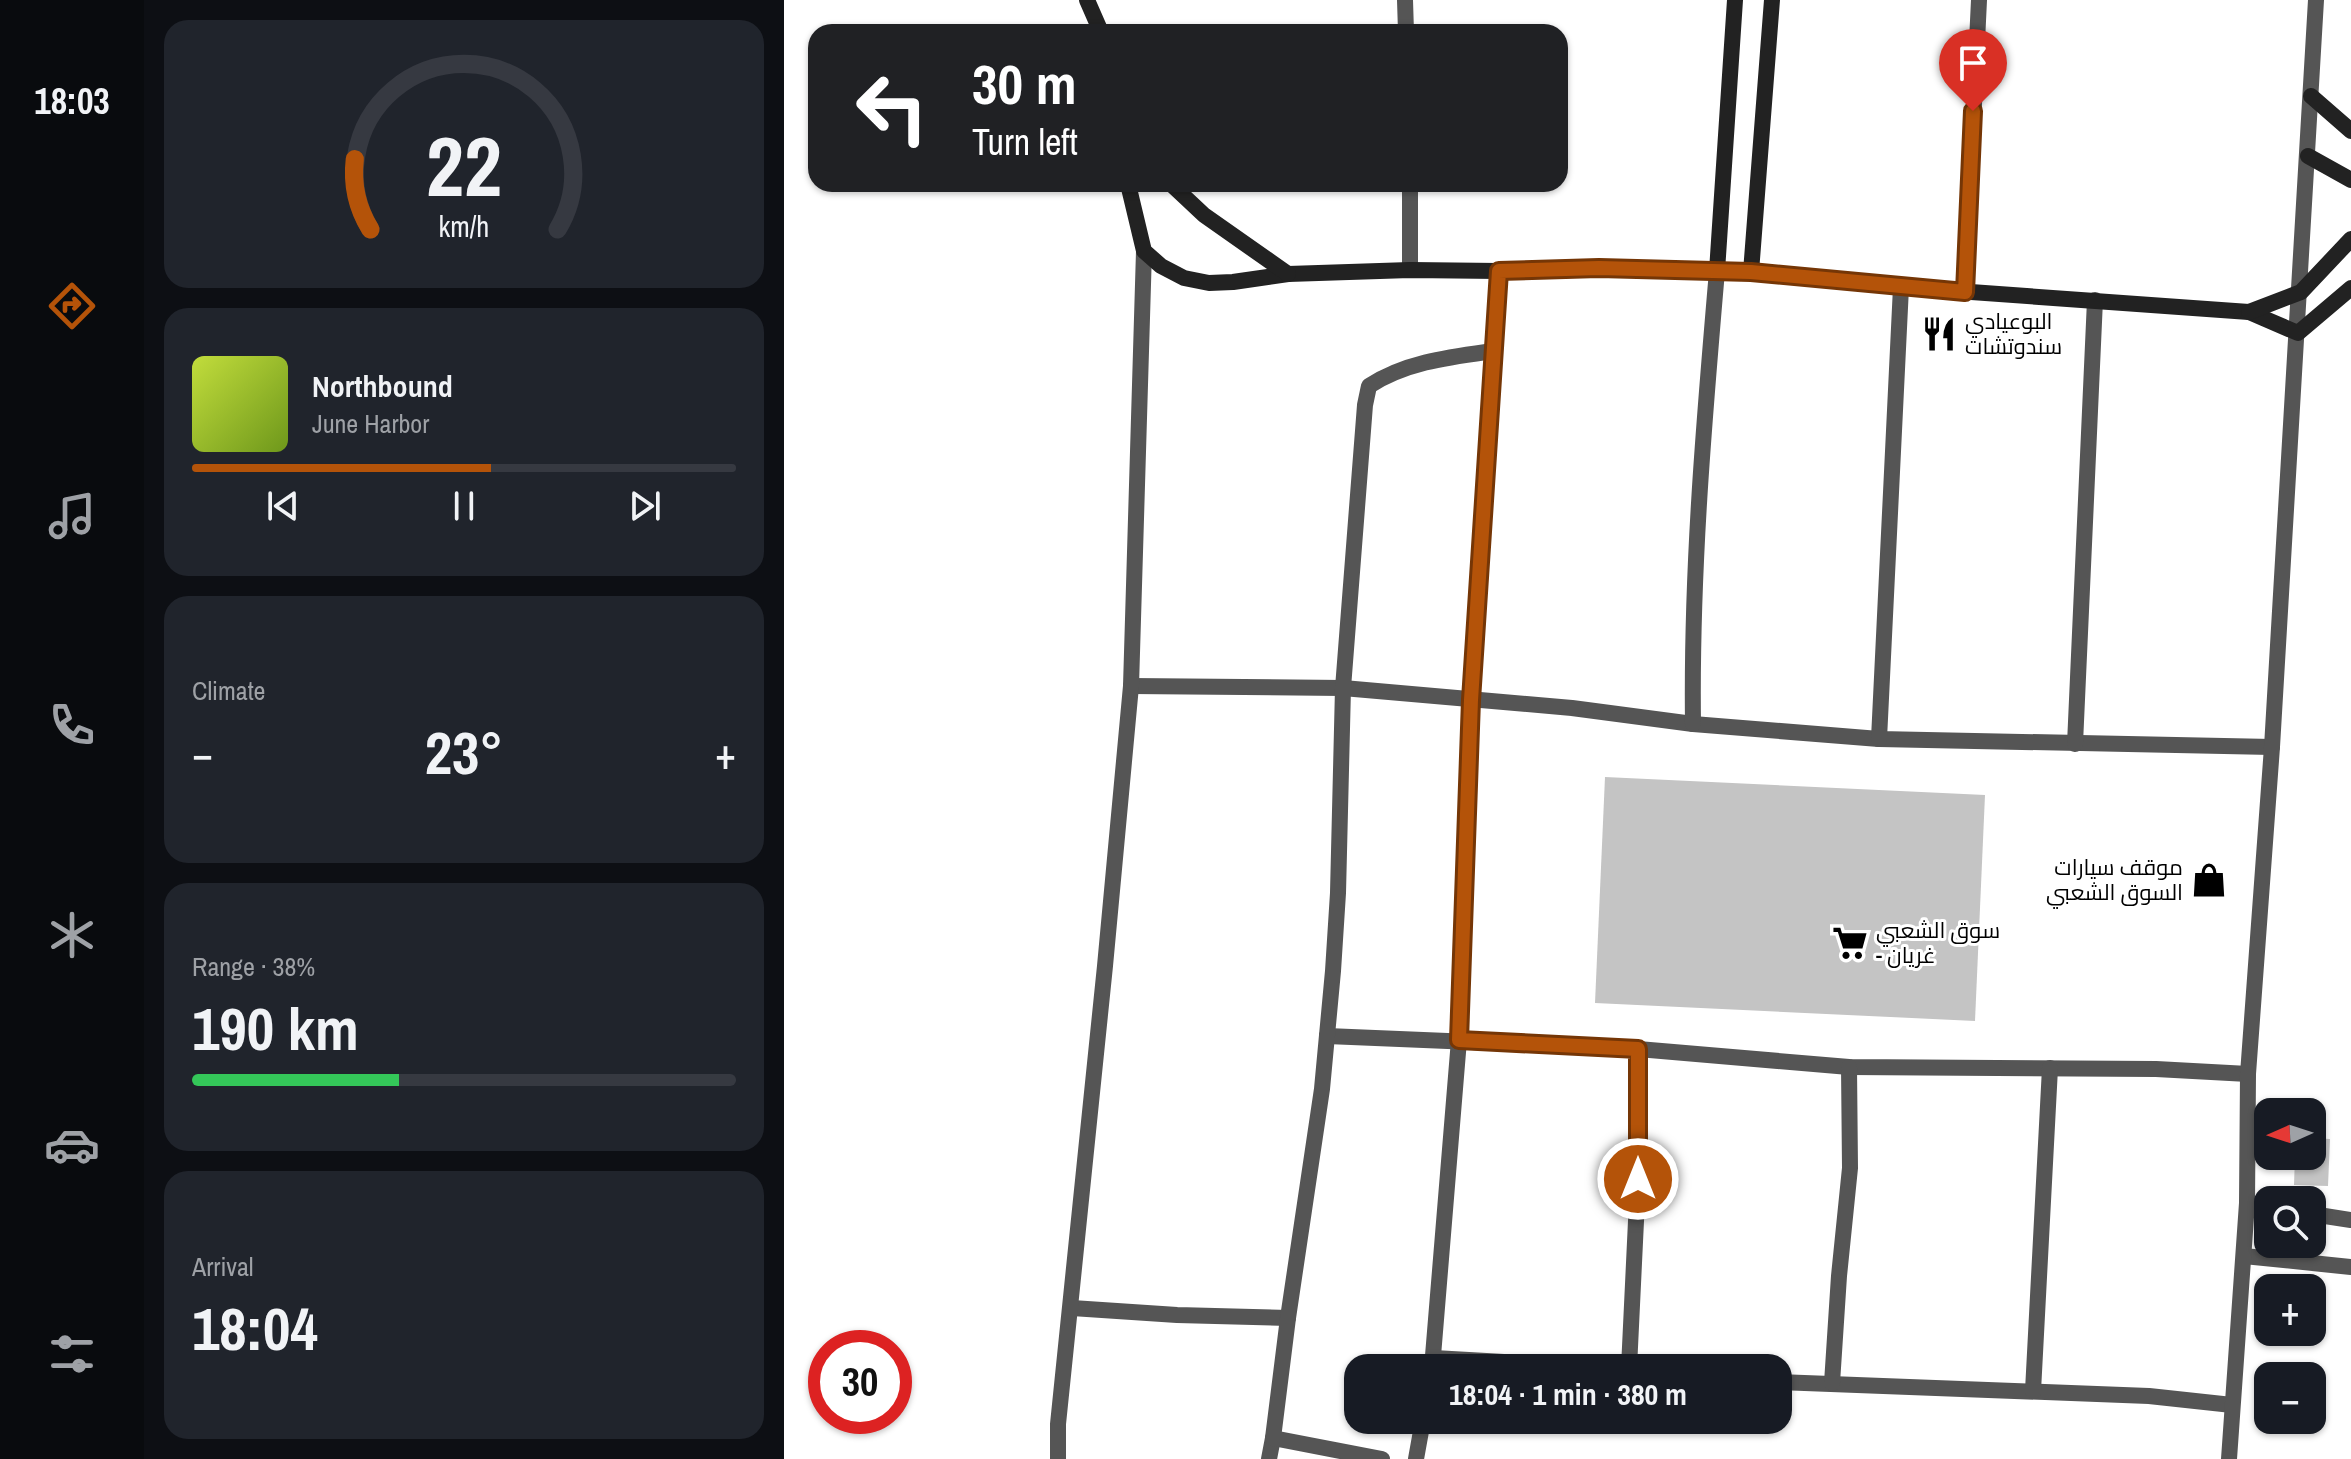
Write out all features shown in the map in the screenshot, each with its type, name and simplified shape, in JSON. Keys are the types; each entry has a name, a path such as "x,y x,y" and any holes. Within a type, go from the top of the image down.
{"main road":[{"path":"1087,0 1098,24"},
{"path":"1717,271 1735,0"},
{"path":"1751,272 1772,0"},
{"path":"2311,96 2351,131"},
{"path":"2308,156 2351,180"},
{"path":"1130,192 1144,251 1161,266 1184,278 1209,283 1288,274 1410,270 1599,268 1751,272 1901,287 2249,312 2298,333 2351,288"},
{"path":"1180,192 1204,215 1288,274"},
{"path":"2249,312 2301,292 2351,239"}],"street":[{"path":"1405,0 1406,24"},
{"path":"1965,292 1979,0"},
{"path":"2229,1459 2247,1203 2248,1074 2301,292 2316,0"},
{"path":"1410,192 1410,270"},
{"path":"1058,1459 1058,1424 1072,1308 1131,686 1144,251"},
{"path":"1434,1354 1459,1040 1471,700 1499,271"},
{"path":"1693,724 1692,629 1697,519 1717,271"},
{"path":"1879,739 1901,287"},
{"path":"2075,744 2095,300"},
{"path":"1269,1459 1327,1036 1338,893 1343,688 1365,405 1369,386 1383,377 1423,363 1493,351"},
{"path":"1131,686 1343,688 1572,708 1693,724 1879,739 2272,747"},
{"path":"1327,1036 1638,1049 1849,1067 2050,1068 2248,1074"},
{"path":"1630,1354 1638,1179 1638,1049"},
{"path":"1832,1383 1850,1168 1849,1067"},
{"path":"2033,1391 2050,1068"},
{"path":"2247,1203 2254,1204"},
{"path":"2326,1216 2351,1220"},
{"path":"2244,1256 2351,1267"},
{"path":"1072,1308 1288,1318"},
{"path":"1792,1382 2149,1396 2232,1405"},
{"path":"1416,1459 1420,1434"},
{"path":"1273,1438 1382,1459"}],"building":[{"path":"1605,777 1985,795 1975,1021 1595,1003"},
{"path":"2326,1139 2330,1139 2328,1186 2294,1185 2295,1170 2326,1170"}],"place":[{"name":"البوعيادي سندوتشات","path":"1939,334"},
{"name":"موقف سيارات السوق الشعبي","path":"2209,880"},
{"name":"سوق الشعبي - غريان","path":"1850,943"}],"route":[{"path":"1638,1179 1638,1049 1459,1040 1471,700 1499,271 1599,268 1751,272 1965,292 1973,111"}]}
